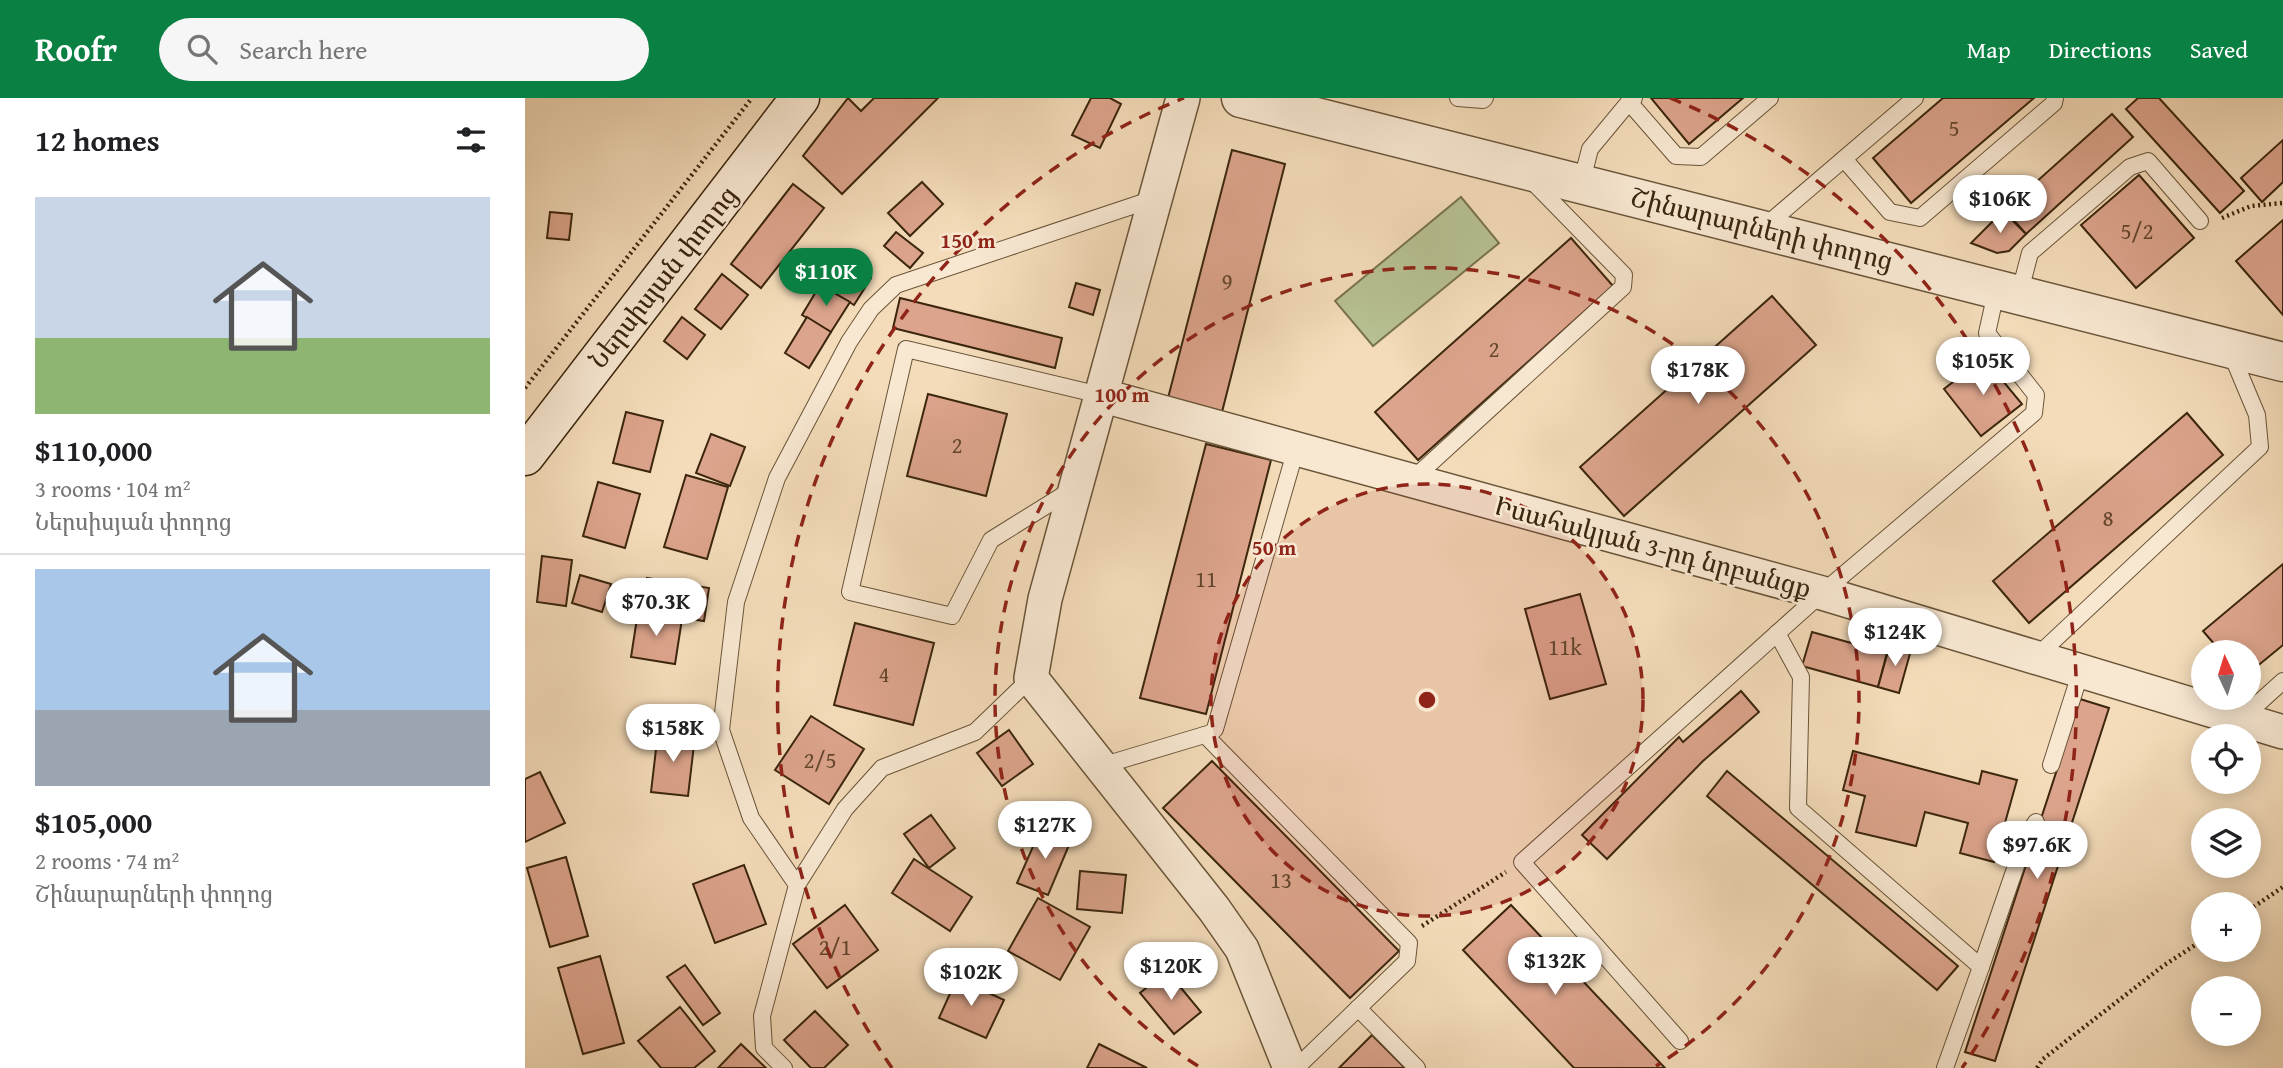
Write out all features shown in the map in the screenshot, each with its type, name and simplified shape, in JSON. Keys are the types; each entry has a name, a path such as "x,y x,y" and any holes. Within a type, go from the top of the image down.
{"street":[{"name":"Ներսիսյան փողոց","path":"525,456 800,98"},
{"path":"1182,98 1045,598 1031,678 1214,909 1242,949 1290,1068"},
{"name":"Շինարարների փողոց","path":"1241,98 2283,362"},
{"name":"Իսահակյան 3-րդ նրբանցք","path":"1100,395 1822,593 2283,732"}],"lane":[{"path":"1458,98 1485,98"},
{"path":"1581,184 1590,149 1632,100 1676,156 1701,158 1770,98"},
{"path":"1762,229 1915,98"},
{"path":"1844,159 1889,212 1920,218 2054,103 2055,98"},
{"path":"1680,1041 1522,862 1822,593 2034,413 2036,395 1987,333 2030,253 2130,167 2148,161 2200,221"},
{"path":"1412,480 1623,287 1624,275 1520,168"},
{"path":"797,886 751,818 721,730 736,602 777,478 849,342 871,309 896,285 1156,198"},
{"path":"2036,657 2260,447 2257,415 2229,348"},
{"path":"1075,487 991,540 952,616 850,592 906,349 1100,395"},
{"path":"1101,766 1205,735 1215,729 1296,449"},
{"path":"1777,633 1801,677 1798,808 1982,967"},
{"path":"2051,765 2081,671"},
{"path":"784,1068 764,1048 762,1016 797,886 845,809 882,768 975,733 1031,678"},
{"path":"2242,719 2283,681"},
{"path":"1205,735 1409,943 1407,961 1296,1068"},
{"path":"1945,1068 2026,837 2036,822"},
{"path":"1358,1008 1417,1068"}],"path":[{"path":"525,388 752,98"},
{"path":"2223,218 2251,206 2283,202"},
{"path":"1419,928 1522,862"},
{"path":"2261,902 2283,887"},
{"path":"2037,1068 2043,1059 2130,991 2191,948"}],"green space":[{"path":"1461,197 1499,243 1373,346 1335,301"}],"building":[{"path":"848,98 861,111 874,98 938,98 842,194 803,156"},
{"path":"1091,98 1110,98 1121,104 1100,148 1072,135"},
{"path":"1651,98 1743,98 1689,144"},
{"path":"1943,98 2034,98 1911,203 1873,158"},
{"path":"2138,98 2159,98 2244,191 2220,213 2126,109"},
{"path":"2112,114 2133,137 2026,234 2005,210"},
{"path":"2283,140 2283,182 2262,202 2241,178"},
{"path":"1232,150 1285,164 1222,412 1168,398"},
{"path":"2139,175 2194,238 2136,288 2081,225"},
{"path":"922,182 943,204 910,236 888,213"},
{"path":"793,184 824,208 761,288 731,264"},
{"path":"2003,211 2026,234 2009,251 1997,253 1971,243"},
{"path":"550,212 572,214 569,240 547,238"},
{"path":"2283,220 2283,315 2236,261"},
{"path":"896,232 923,253 910,268 884,246"},
{"path":"1571,238 1613,286 1418,460 1375,412"},
{"path":"836,257 871,278 854,305 820,284"},
{"path":"722,274 748,295 721,329 695,309"},
{"path":"1076,283 1100,290 1093,315 1069,307"},
{"path":"820,285 850,302 831,332 802,315"},
{"path":"1772,296 1816,345 1624,516 1580,467"},
{"path":"900,298 1062,338 1055,368 893,328"},
{"path":"682,317 705,335 687,359 664,341"},
{"path":"807,317 831,332 809,368 785,353"},
{"path":"1984,358 2022,404 1981,436 1944,389"},
{"path":"928,394 1007,414 986,496 907,476"},
{"path":"626,412 663,421 650,472 613,463"},
{"path":"2187,413 2223,455 2029,623 1993,581"},
{"path":"711,434 745,447 730,486 696,473"},
{"path":"1206,444 1271,460 1206,714 1140,698"},
{"path":"686,475 728,487 707,559 664,547"},
{"path":"598,482 640,494 625,548 583,536"},
{"path":"542,556 572,560 566,606 537,602"},
{"path":"2283,564 2283,645 2261,663 2261,640 2211,640 2203,631"},
{"path":"580,575 611,584 602,612 572,603"},
{"path":"647,578 709,588 704,621 642,612"},
{"path":"1580,594 1606,684 1550,699 1525,609"},
{"path":"638,612 682,619 675,664 631,657"},
{"path":"855,623 934,643 913,725 834,705"},
{"path":"1812,632 1887,653 1878,687 1802,666"},
{"path":"1890,644 1911,650 1899,693 1878,687"},
{"path":"1741,691 1759,712 1703,761 1607,859 1582,835 1679,737 1683,742"},
{"path":"2080,699 2109,708 1995,1061 1965,1052"},
{"path":"811,716 864,749 829,804 775,770"},
{"path":"1009,730 1033,764 1002,786 977,753"},
{"path":"658,732 695,736 688,796 651,792"},
{"path":"1853,751 1979,784 1982,771 2017,780 1994,862 1960,853 1968,823 1925,812 1916,846 1856,832 1865,796 1843,790"},
{"path":"1212,761 1399,951 1350,998 1163,808"},
{"path":"1727,771 1958,966 1937,990 1707,796"},
{"path":"540,772 565,823 525,842 525,779"},
{"path":"931,815 955,848 929,868 904,834"},
{"path":"1042,826 1072,838 1048,895 1017,883"},
{"path":"566,857 588,936 550,947 527,868"},
{"path":"914,859 972,897 950,931 892,893"},
{"path":"744,865 766,924 715,943 693,884"},
{"path":"1080,871 1126,875 1122,913 1077,909"},
{"path":"1038,898 1090,927 1060,980 1008,951"},
{"path":"845,905 878,950 827,988 793,944"},
{"path":"1511,905 1665,1068 1574,1068 1463,950"},
{"path":"600,956 624,1043 583,1054 558,968"},
{"path":"685,965 720,1013 703,1025 667,977"},
{"path":"1167,971 1201,1012 1174,1034 1140,993"},
{"path":"957,978 1004,1000 986,1038 939,1018"},
{"path":"680,1007 715,1051 694,1068 661,1068 638,1041"},
{"path":"815,1011 848,1045 824,1068 811,1068 784,1040"},
{"path":"1372,1035 1405,1068 1339,1068"},
{"path":"741,1044 766,1068 718,1068"},
{"path":"1099,1044 1147,1068 1087,1068"}]}
